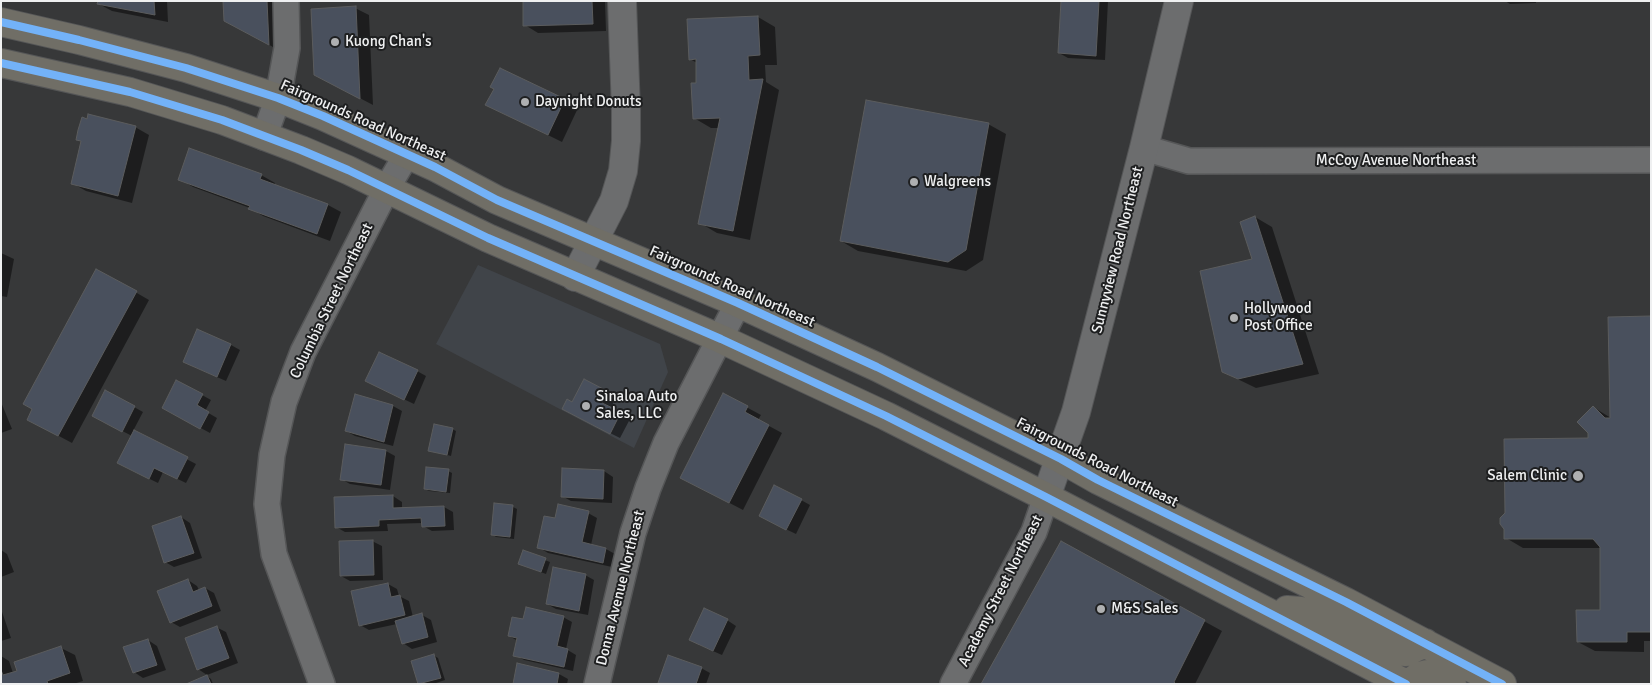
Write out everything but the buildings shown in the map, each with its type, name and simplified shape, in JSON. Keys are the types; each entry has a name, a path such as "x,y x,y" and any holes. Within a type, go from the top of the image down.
{"main road":[{"path":"575,276 614,201 623,171 626,141 626,107 622,1"},
{"name":"Sunnyview Road Northeast","path":"1046,497 1076,412 1144,148 1179,1"},
{"name":"Fairgrounds Road Northeast","path":"1,22 177,65 278,98 323,116 406,154 497,200 738,303 878,367 1061,459 1098,480 1346,602 1502,684"},
{"path":"1,63 130,92 222,120 309,153 387,188 488,238 721,339 886,416 1408,684 1419,676 1427,674 1452,684"},
{"path":"1264,610 1301,610 1395,651 1406,652 1425,643"}],"street":[{"path":"264,137 278,98 287,48 286,1"},
{"name":"McCoy Avenue Northeast","path":"1144,148 1189,162 1651,160"},
{"name":"Columbia Street Northeast","path":"322,684 274,554 267,504 272,454 284,402 303,352 406,154"},
{"name":"Donna Avenue Northeast","path":"597,684 633,533 648,488 666,443 738,303"},
{"name":"Academy Street Northeast","path":"953,684 1034,532 1046,497"}],"shaded area":[{"path":"478,265 660,344 668,372 634,448 436,344"}],"cycle path":[{"path":"1,22 186,68 278,98 323,116 435,167 497,200 738,303 877,367 1061,459 1098,480 1346,602 1502,684"},
{"path":"1,63 130,92 222,120 348,170 488,238 721,339 886,416 1406,684"}],"place":[{"name":"Kuong Chan's","path":"335,42"},
{"name":"Daynight Donuts","path":"525,102"},
{"name":"Walgreens","path":"914,182"},
{"name":"Hollywood Post Office","path":"1234,318"},
{"name":"Sinaloa Auto Sales, LLC","path":"586,406"},
{"name":"Salem Clinic","path":"1578,476"},
{"name":"M&S Sales","path":"1101,609"}]}
